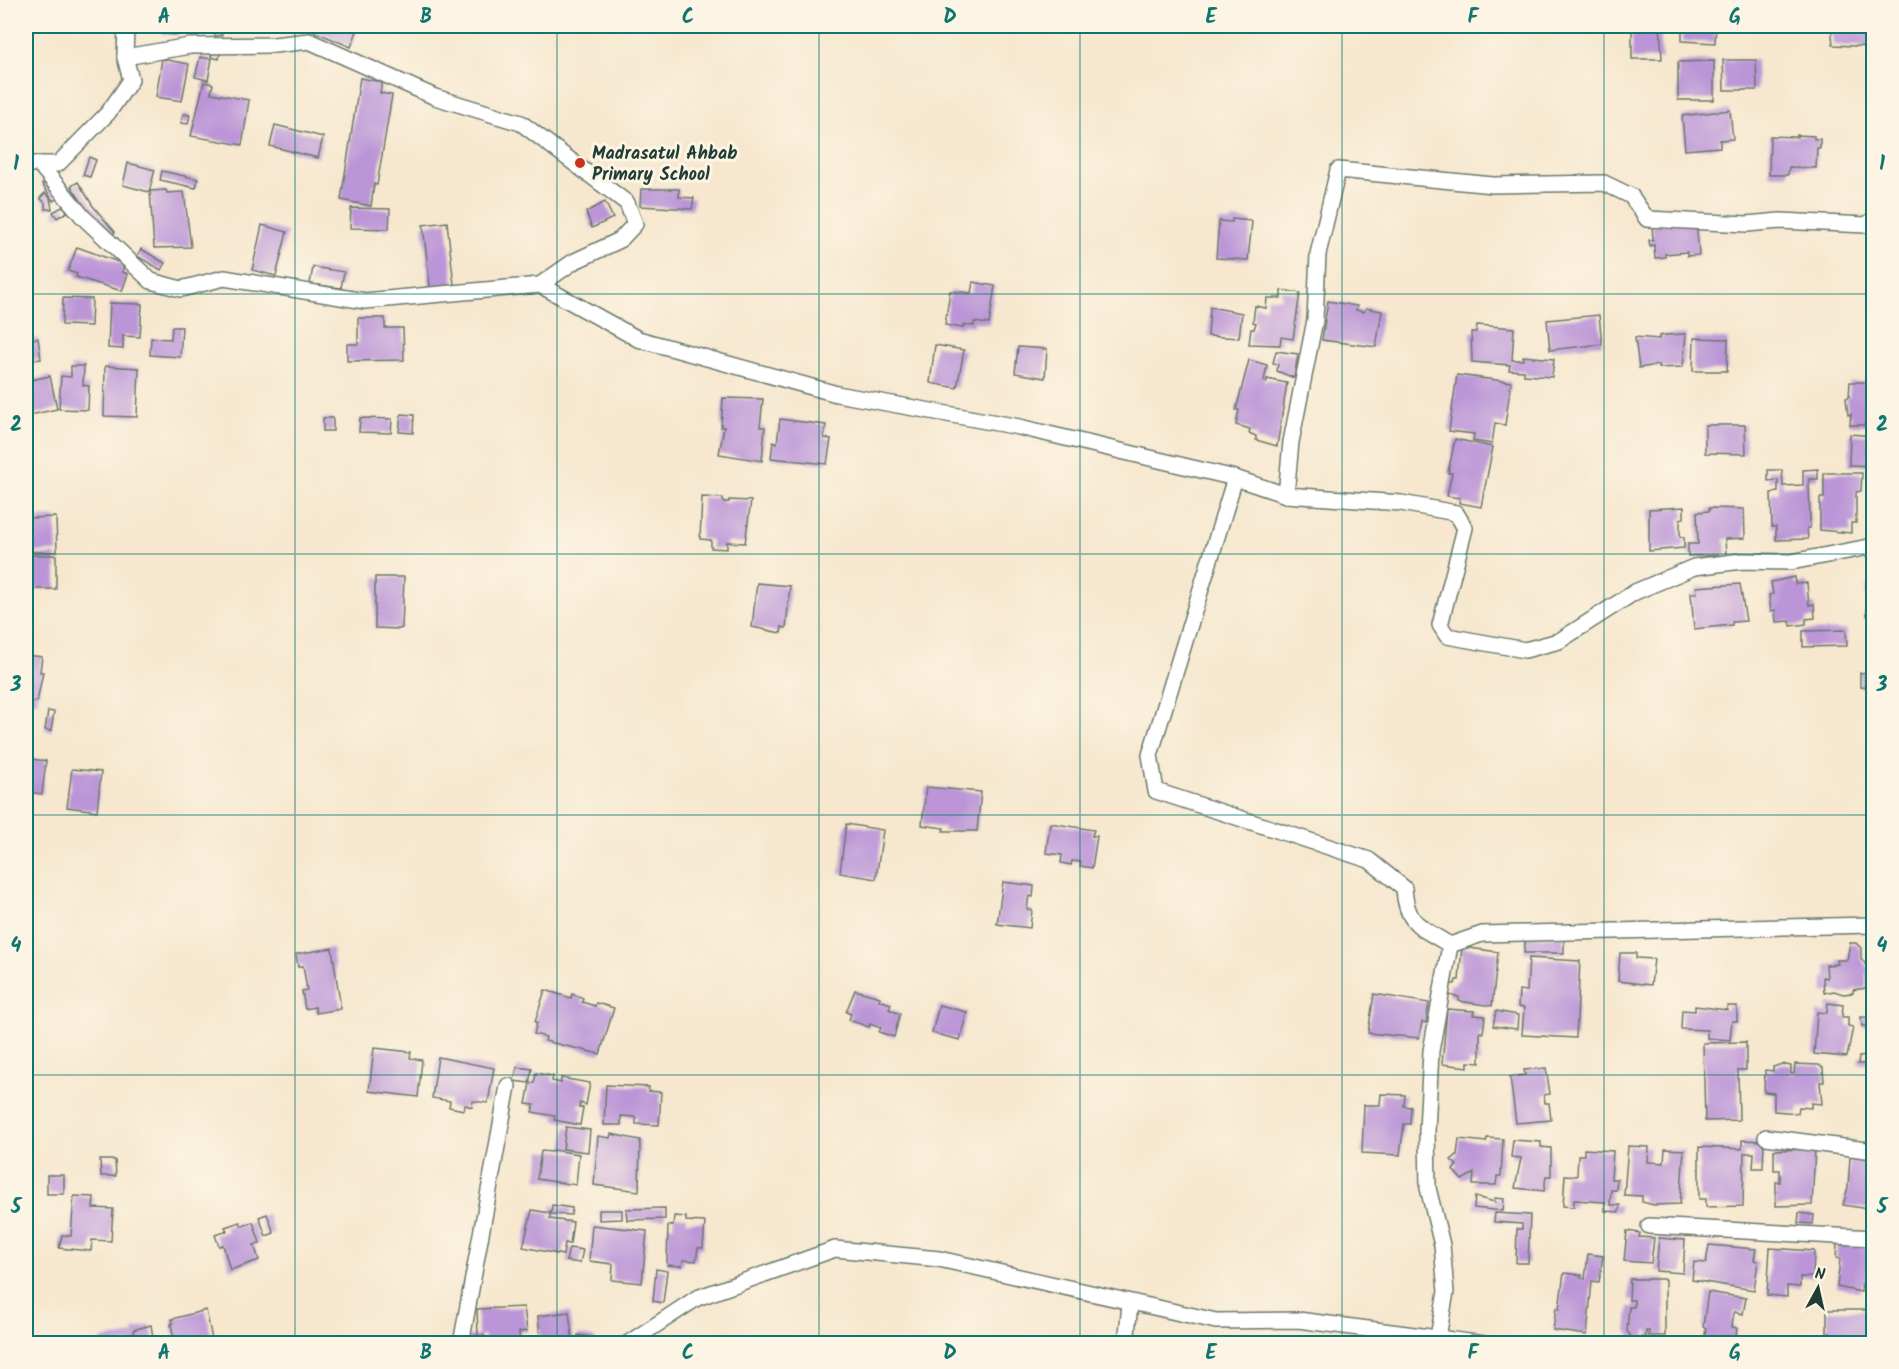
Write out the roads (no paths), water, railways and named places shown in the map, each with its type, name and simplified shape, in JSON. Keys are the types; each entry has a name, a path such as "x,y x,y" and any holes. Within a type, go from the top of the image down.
{"street":[{"path":"33,165 58,164 108,113 132,80 124,57 126,26"},
{"path":"33,165 83,217 151,281 181,289 224,278 365,301 540,285 573,262 620,240 635,224 627,203 521,123 435,97 309,41 274,45 190,46 124,57"},
{"path":"1286,495 1291,442 1315,320 1318,254 1338,170 1493,185 1604,183 1631,196 1647,219 1747,224 1780,221 1866,225 1874,219"},
{"path":"540,285 638,339 837,394 1019,427 1235,478 1286,495 1401,503 1456,513 1465,528 1440,625 1447,636 1525,650 1559,641 1635,592 1694,567 1742,561 1791,562 1874,546"},
{"path":"1235,478 1150,755 1156,791 1369,860 1404,888 1405,901 1412,921 1450,945"},
{"path":"1450,945 1482,934 1874,925"},
{"path":"1438,1337 1446,1292 1442,1245 1428,1188 1427,1131 1431,1051 1450,945"},
{"path":"461,1344 508,1086"},
{"path":"1766,1137 1874,1151"},
{"path":"1649,1226 1874,1238"},
{"path":"627,1344 697,1298 836,1249 939,1259 1130,1304 1216,1321 1298,1320 1484,1344"},
{"path":"1126,1344 1130,1304"}],"place":[{"name":"Madrasatul Ahbab Primary School","path":"580,163"}]}
